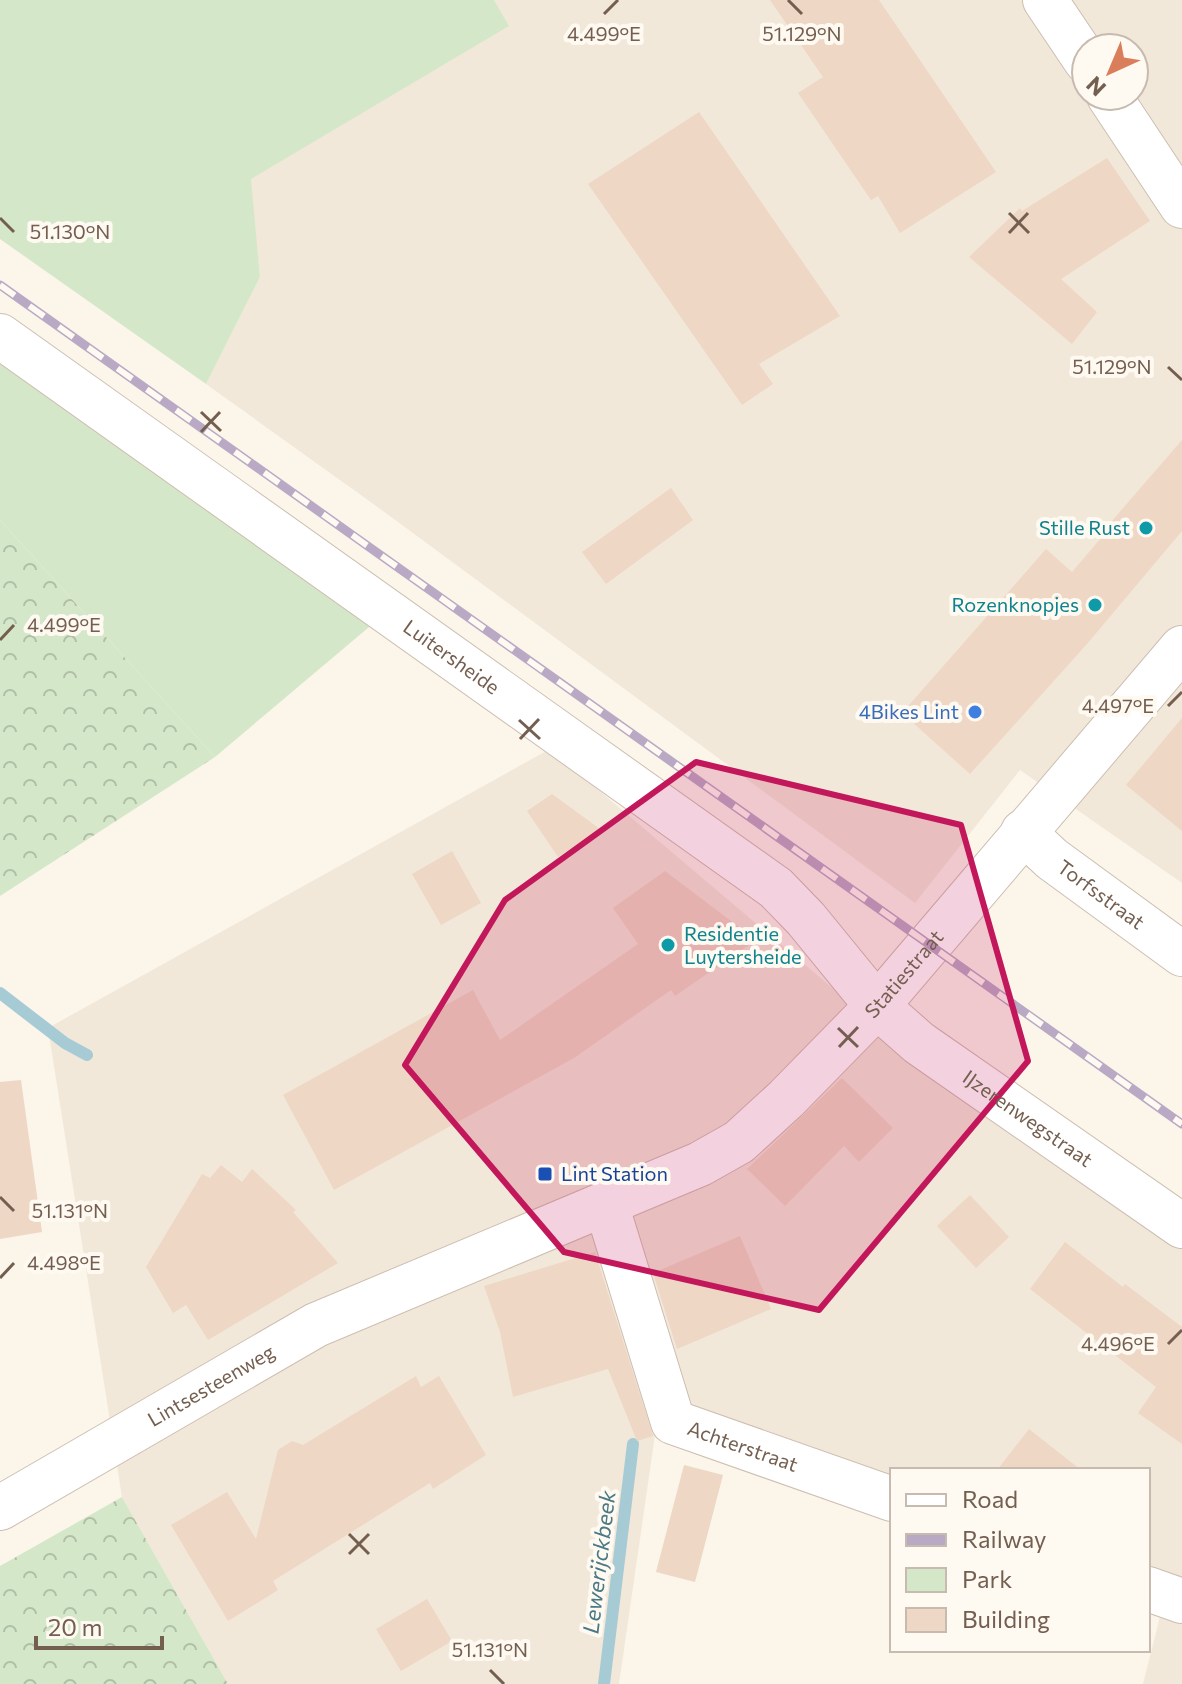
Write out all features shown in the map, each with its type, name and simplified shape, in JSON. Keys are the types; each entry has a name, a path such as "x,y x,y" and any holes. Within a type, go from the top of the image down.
{"street":[{"path":"1045,0 1070,37"},
{"path":"1120,112 1182,206"},
{"name":"Luitersheide","path":"0,336 776,888 806,919 877,1006"},
{"name":"Statiestraat","path":"430,1276 700,1164 739,1142 877,1006 1182,648"},
{"name":"Torfsstraat","path":"1023,832 1052,859 1182,954"},
{"name":"IJzerenwegstraat","path":"877,1006 919,1043 1182,1226"},
{"name":"Achterstraat","path":"606,1204 673,1422 890,1498"},
{"name":"Lintsesteenweg","path":"0,1508 316,1325 430,1276"},
{"path":"1150,1590 1182,1601"}],"highlighted area":[{"path":"696,762 961,825 1028,1061 819,1310 564,1252 405,1065 505,900"}],"shaded area":[{"path":"494,0 1182,0 1182,883 1020,770 915,903 206,384 260,277 250,179 508,26"},
{"path":"550,749 863,1014 1182,1230 1182,1684 1143,1684 1163,1605 1150,1600 1150,1468 890,1468 890,1513 655,1435 619,1684 228,1684 122,1497 48,1028"}],"green space":[{"path":"0,0 494,0 509,26 251,179 260,277 206,384 0,239"},
{"path":"0,352 375,622 215,757 0,520"},
{"path":"0,520 215,757 0,896"},
{"path":"122,1497 228,1684 0,1684 0,1566"}],"building":[{"path":"770,0 879,0 996,172 900,233 878,196 871,200 798,93 823,77"},
{"path":"699,112 840,316 759,364 773,384 742,405 588,184"},
{"path":"1107,158 1150,221 1061,279 1097,312 1072,344 969,257 1020,208 1022,211"},
{"path":"1182,440 1182,531 1087,644 970,774 902,713 1046,549 1072,572"},
{"path":"671,488 693,520 606,584 582,552"},
{"path":"1182,718 1182,831 1126,785"},
{"path":"552,794 600,829 558,857 527,811"},
{"path":"452,851 481,903 441,925 412,874"},
{"path":"665,871 756,940 675,996 671,990 574,1058 334,1190 283,1095 473,990 500,1040 638,944 613,908"},
{"path":"842,1078 893,1128 859,1162 844,1146 785,1206 747,1169"},
{"path":"21,1080 42,1232 0,1239 0,1082"},
{"path":"221,1165 242,1182 252,1169 296,1210 293,1212 338,1263 208,1340 186,1305 173,1313 146,1267 202,1174 210,1178"},
{"path":"970,1195 1009,1237 976,1268 937,1226"},
{"path":"740,1236 771,1309 677,1349 653,1273"},
{"path":"1065,1242 1182,1327 1182,1444 1138,1413 1156,1387 1030,1289"},
{"path":"595,1252 653,1436 637,1441 608,1369 513,1397 500,1332 484,1286"},
{"path":"416,1376 421,1387 439,1376 486,1455 433,1489 430,1483 273,1581 278,1590 228,1621 171,1525 227,1492 256,1539 278,1450 292,1441 303,1445"},
{"path":"1029,1429 1078,1468 999,1468"},
{"path":"684,1465 723,1475 695,1582 656,1572"},
{"path":"427,1599 452,1641 401,1671 376,1629"}],"waterway":[{"path":"0,993 65,1043 87,1055"},
{"name":"Lewerijckbeek","path":"604,1684 633,1444"}],"railway":[{"path":"0,285 1182,1124"}],"place":[{"name":"Stille Rust","path":"1146,528"},
{"name":"Rozenknopjes","path":"1095,605"},
{"name":"4Bikes Lint","path":"975,712"},
{"name":"Residentie Luytersheide","path":"668,945"},
{"name":"Lint Station","path":"545,1174"}]}
